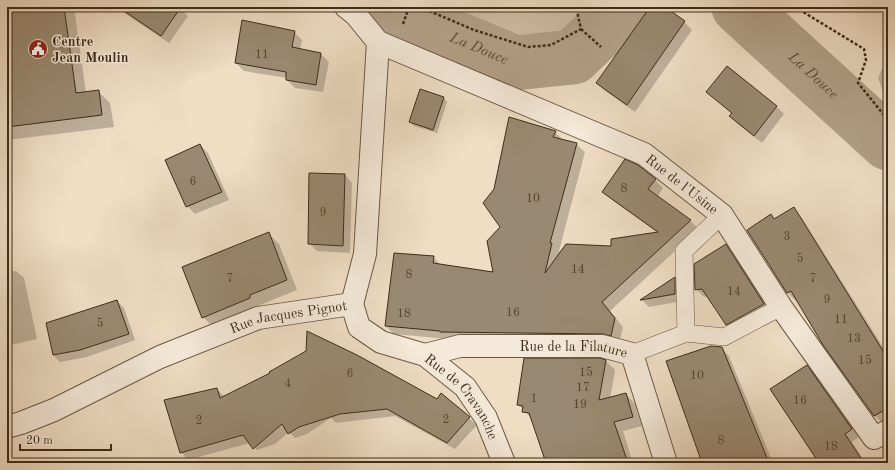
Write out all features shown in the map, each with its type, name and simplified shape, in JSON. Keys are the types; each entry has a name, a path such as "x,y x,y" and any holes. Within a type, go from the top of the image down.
{"street":[{"path":"346,7 356,15 378,42"},
{"name":"Rue de l'Usine","path":"378,42 644,154 722,215 781,307 874,438 888,431"},
{"name":"Rue Jacques Pignot","path":"7,427 54,410 160,357 258,318 352,304 365,254 378,42"},
{"name":"Rue de Cravanche","path":"352,304 359,327 381,342 425,355 465,387 486,418 504,463"},
{"name":"Rue de la Filature","path":"425,355 460,346 602,346 632,354 666,463"}],"lane":[{"path":"686,333 684,251 722,215"},
{"path":"632,354 686,333 724,338 781,307"}],"path":[{"path":"402,29 409,7"},
{"path":"420,7 474,30 528,47 551,45 581,29"},
{"path":"576,7 581,29 601,47"},
{"path":"795,7 864,49 866,60 858,83 888,120"}],"shaded area":[{"path":"410,7 605,7 579,38 546,50 527,51 420,13"}],"building":[{"name":"Centre Jean Moulin","path":"7,7 64,7 76,93 99,90 102,115 7,127"},
{"path":"118,7 181,7 161,36"},
{"path":"650,7 665,7 685,21 627,105 596,83"},
{"path":"242,20 295,31 292,47 321,53 316,85 286,80 286,72 235,63"},
{"path":"727,66 777,106 754,136 729,116 732,113 706,92"},
{"path":"420,89 444,97 433,130 409,122"},
{"path":"509,117 556,131 553,137 577,143 550,243 552,243 545,273 566,244 611,246 611,239 658,232 602,192 625,159 638,165 656,179 648,189 691,220 602,302 615,318 611,336 602,334 440,332 385,326 394,253 434,256 433,263 493,272 487,241 500,227 483,203 494,189"},
{"path":"200,144 222,192 186,207 165,160"},
{"path":"309,173 345,174 343,246 308,244"},
{"path":"794,207 888,359 888,408 874,416 823,345 791,291 787,293 747,230 771,214 774,219"},
{"path":"269,232 287,280 250,295 250,298 202,318 182,267"},
{"path":"726,244 764,304 726,325 702,289 695,290 694,264"},
{"path":"675,277 675,294 640,300"},
{"path":"117,300 129,334 80,350 53,355 46,323"},
{"path":"307,331 357,355 437,399 441,393 470,417 447,443 387,409 340,414 299,427 288,434 282,424 253,449 243,435 180,453 164,400 217,388 220,398 270,373 269,372 306,351"},
{"path":"711,346 722,347 769,463 702,463 666,361"},
{"path":"524,358 600,358 606,360 599,400 626,393 633,417 614,422 628,463 546,463 529,413 522,412 523,406 517,405"},
{"path":"807,365 852,429 845,434 864,463 819,463 770,389"}],"waterway":[{"name":"La Douce","path":"393,7 405,17 515,63 573,57 624,7"},
{"name":"La Douce","path":"739,7 888,143"}],"place":[{"name":"Centre Jean Moulin","path":"38,49"}]}
